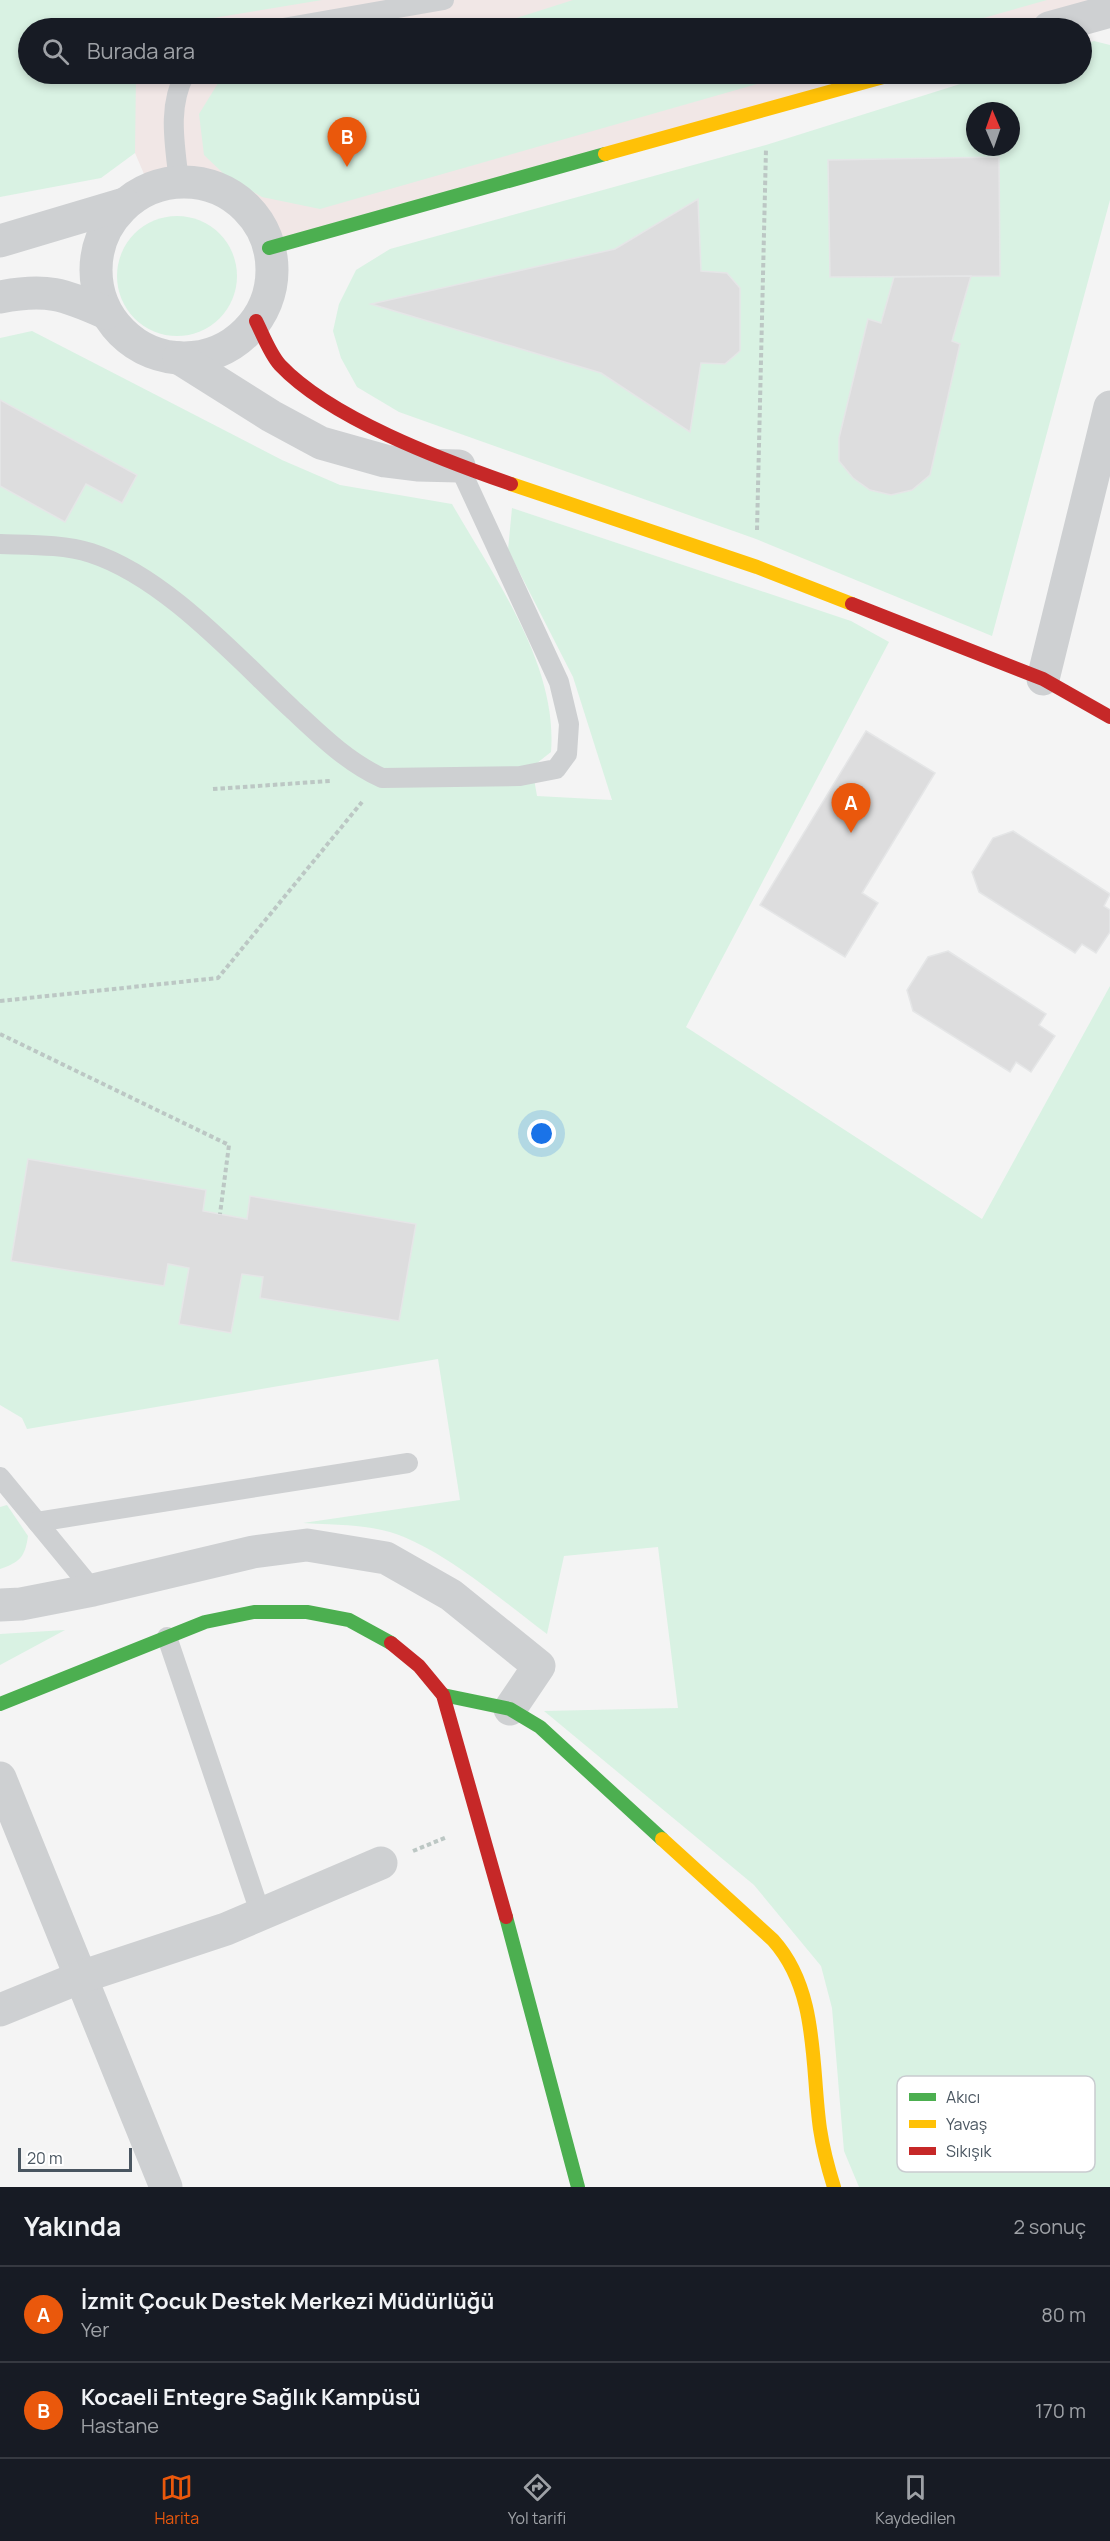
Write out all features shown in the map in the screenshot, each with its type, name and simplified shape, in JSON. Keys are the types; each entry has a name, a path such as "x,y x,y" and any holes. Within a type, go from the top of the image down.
{"street":[{"path":"1085,18 1110,11"},
{"path":"269,248 859,84"},
{"path":"0,241 124,204 150,188 179,182 207,184 233,196 254,215 269,248 273,268 269,296 256,321 236,342 209,355 180,358 150,352 125,336 106,313 96,285 96,255 106,228 124,204"},
{"path":"0,297 42,292 70,297 106,313"},
{"path":"256,321 279,364 316,394 359,420 459,466 757,567 919,629 1043,679 1110,717"},
{"path":"180,358 271,416 321,443 385,461 459,466"},
{"path":"1043,679 1110,407"},
{"path":"0,1605 21,1604 93,1590 253,1552 307,1545 386,1558 451,1595 539,1666 510,1709"},
{"path":"0,1704 205,1622 254,1612 307,1612 349,1620 386,1638 419,1666 443,1695 481,1823 578,2187"},
{"path":"443,1695 510,1709 540,1727 782,1950 800,1984 809,2011 816,2064 819,2132 825,2165 834,2187"},
{"path":"0,1778 166,2187"},
{"path":"0,2010 81,1977 226,1929 381,1863"}],"lane":[{"path":"340,18 444,0"},
{"path":"179,84 173,119 179,182"},
{"path":"0,544 44,545 90,552 140,575 174,599 335,748 365,770 382,778 520,776 556,769 567,754 569,724 559,682 459,466"},
{"path":"37,1522 408,1463"},
{"path":"0,1477 93,1590"},
{"path":"167,1637 261,1915"}],"path":[{"path":"757,567 766,145 764,111"},
{"path":"213,789 382,778"},
{"path":"0,1001 218,978 382,778"},
{"path":"0,1034 229,1145 220,1214"},
{"path":"381,1863 481,1823"}],"shaded area":[{"path":"119,0 1110,0 1069,18 121,18"},
{"path":"127,84 851,84 269,248 254,215 233,196 207,185 179,182 150,188 135,153"}],"green space":[{"path":"0,0 322,0 213,18 18,18 18,84 136,84 135,153 101,178 0,197"},
{"path":"573,0 1047,0 983,18 517,18"},
{"path":"1092,42 1110,45 1110,200 992,636 756,539 399,412 357,387 341,358 333,331 339,304 356,270 390,249 766,145 960,84 1092,84"},
{"path":"218,84 757,84 320,209 262,197 226,176 204,155 199,114"},
{"path":"177,216 200,220 220,233 233,253 237,276 233,299 220,319 200,332 177,336 154,332 134,319 121,299 117,276 121,253 134,233 154,220"},
{"path":"32,331 282,460 340,485 452,504 520,623 534,655 544,687 550,719 551,752 532,767 537,796 612,800 573,677 508,550 512,508 851,621 889,642 686,1027 982,1219 1110,986 1110,2187 859,2187 844,2151 832,2008 821,1966 754,1885 544,1711 678,1708 658,1547 564,1556 547,1634 472,1577 431,1550 410,1540 390,1532 369,1528 303,1523 460,1500 438,1359 27,1429 22,1418 0,1405 0,338"},
{"path":"7,1505 28,1536 20,1558 0,1569 0,1507"},
{"path":"65,1630 0,1665 0,1634"}],"building":[{"path":"999,157 1000,276 830,277 828,160"},
{"path":"698,199 701,271 727,273 740,288 740,351 725,364 701,363 690,432 601,373 371,304 615,249"},
{"path":"971,276 952,341 960,344 930,475 912,490 891,495 870,490 853,478 839,461 839,438 868,319 881,323 894,277"},
{"path":"0,400 137,475 122,503 86,484 65,522 0,486"},
{"path":"866,731 935,773 862,893 878,903 845,957 760,905"},
{"path":"1013,831 1110,894 1104,906 1110,910 1110,932 1096,953 1082,944 1075,953 979,892 972,872 993,838"},
{"path":"948,951 1046,1014 1039,1025 1055,1036 1031,1072 1016,1062 1010,1072 913,1011 907,990 928,957"},
{"path":"28,1159 206,1190 203,1211 247,1219 250,1196 416,1224 399,1321 260,1298 263,1277 242,1274 231,1333 179,1324 189,1268 168,1264 164,1286 11,1261"}],"traffic: fast":[{"path":"269,248 605,154"},
{"path":"0,1704 205,1622 254,1612 307,1612 349,1620 391,1643"},
{"path":"443,1695 510,1709 540,1727 662,1839"},
{"path":"506,1917 578,2187"}],"traffic: slow":[{"path":"605,154 858,84"},
{"path":"511,484 757,567 852,604"},
{"path":"662,1839 773,1940 788,1960 806,2006 820,2129 834,2187"}],"traffic: jam":[{"path":"256,321 276,361 301,384 327,403 421,450 511,484"},
{"path":"852,604 1043,679 1110,717"},
{"path":"391,1643 419,1666 443,1695 506,1917"}],"place":[{"name":"Kocaeli Entegre Sağlık Kampüsü","path":"347,167"},
{"name":"İzmit Çocuk Destek Merkezi Müdürlüğü","path":"851,833"}]}
